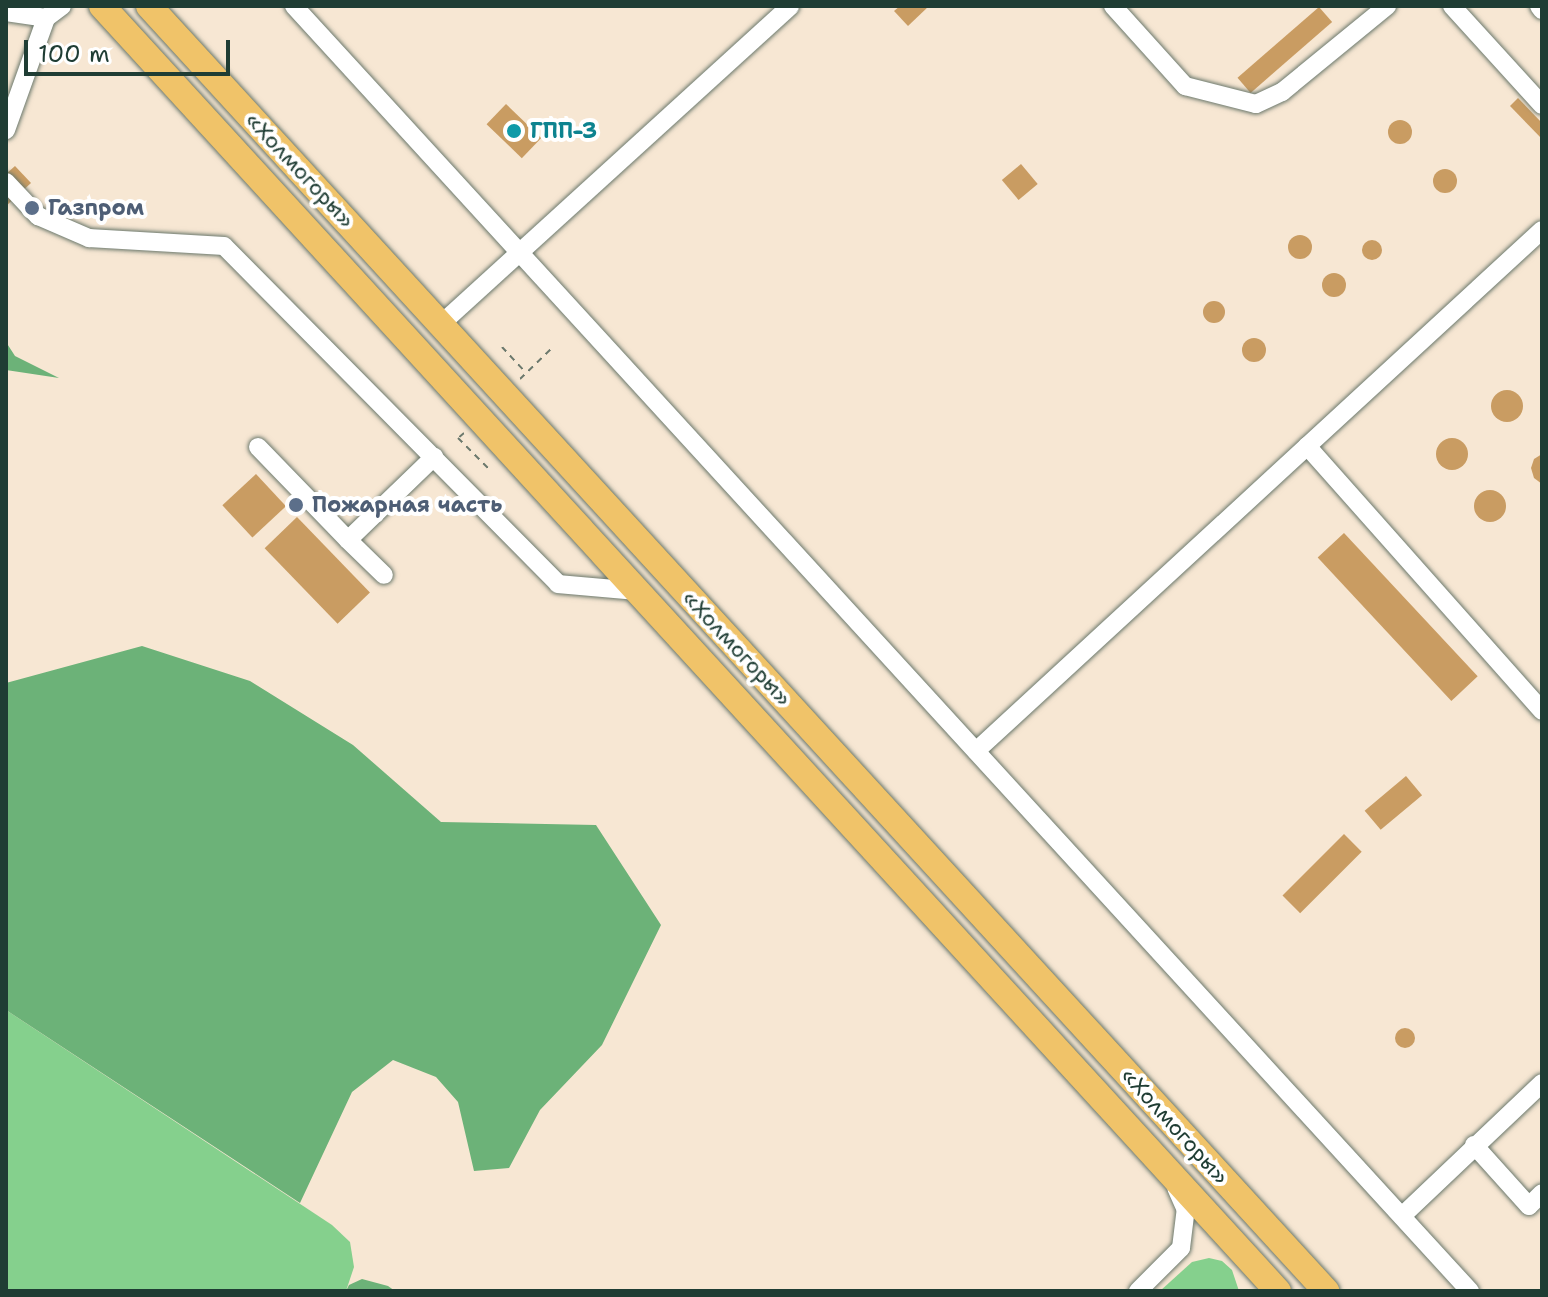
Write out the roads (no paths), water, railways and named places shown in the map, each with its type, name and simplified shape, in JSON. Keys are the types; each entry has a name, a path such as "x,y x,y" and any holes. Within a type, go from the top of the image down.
{"highway":[{"name":"«Холмогоры»","path":"102,6 1278,1291"},
{"name":"«Холмогоры»","path":"149,6 1326,1291"},
{"path":"637,591 662,567"}],"street":[{"path":"6,130 46,18 62,6"},
{"path":"294,6 1470,1291"},
{"path":"441,324 790,6"},
{"path":"1113,6 1185,86 1256,104 1282,92 1387,6"},
{"path":"1452,6 1542,105"},
{"path":"6,12 46,18"},
{"path":"6,182 38,216 89,238 224,246 558,584 637,591"},
{"path":"976,751 1542,230"},
{"path":"1307,446 1542,711"},
{"path":"258,447 384,575"},
{"path":"348,540 434,457"},
{"path":"1402,1216 1542,1083"},
{"path":"1474,1145 1529,1206 1542,1193"},
{"path":"1138,1291 1181,1248 1186,1229 1186,1210 1172,1178"}],"place":[{"name":"ГПП-3","path":"514,131"},
{"name":"Газпром","path":"32,208"},
{"name":"Пожарная часть","path":"296,505"}]}
